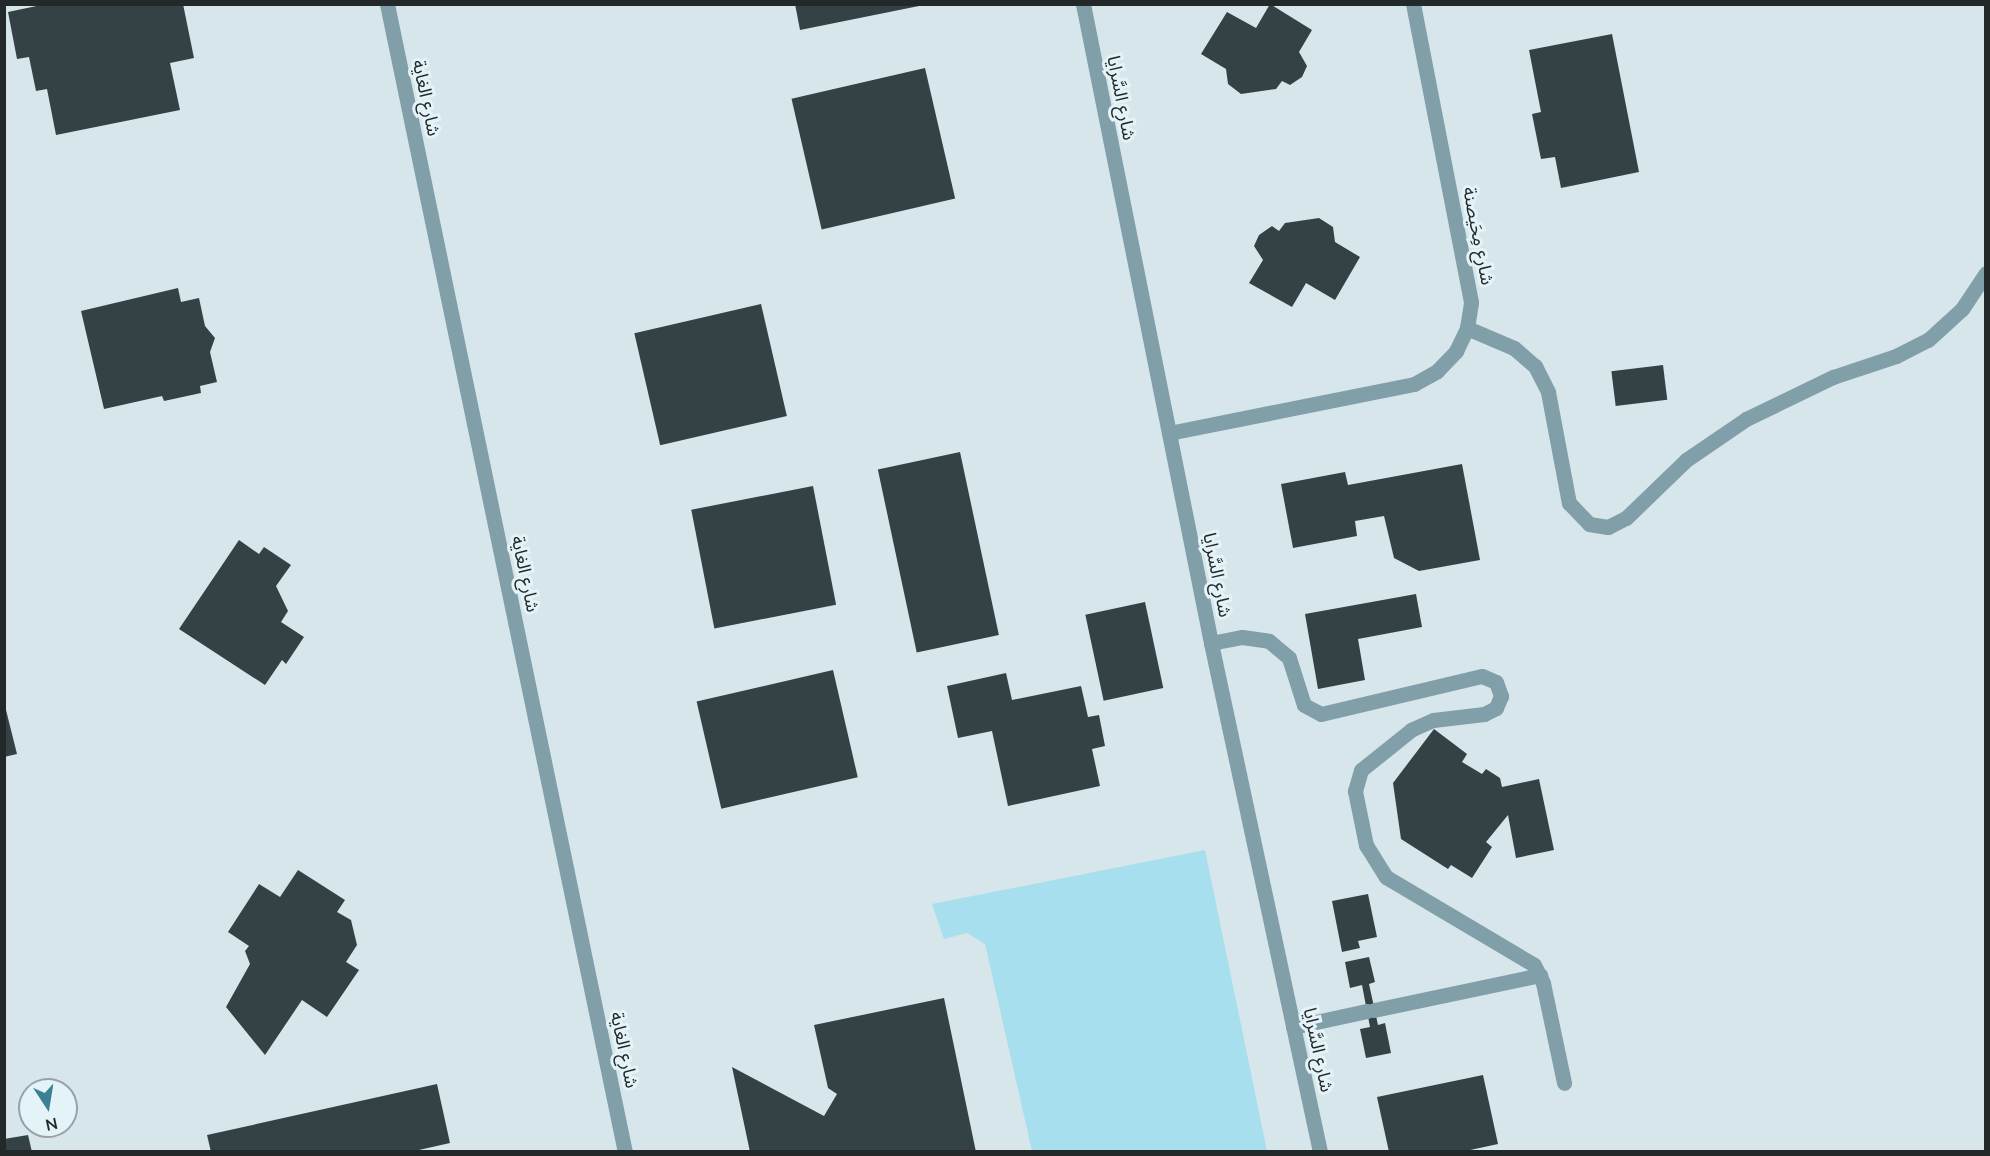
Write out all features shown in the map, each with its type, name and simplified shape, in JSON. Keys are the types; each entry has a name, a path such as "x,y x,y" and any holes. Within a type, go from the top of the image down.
{"street":[{"name":"شارع الغاية","path":"387,4 625,1152"},
{"name":"شارع السَّرايا","path":"1083,4 1211,643 1320,1152"},
{"name":"شارع مِحَيصنة","path":"1169,433 1414,384 1437,371 1456,351 1467,328 1471,302 1413,4"},
{"path":"1467,328 1514,348 1535,366 1550,399 1569,503 1589,524 1608,526 1626,518 1686,460 1746,419 1824,380 1928,340 1962,309 1986,273"},
{"path":"1211,643 1242,637 1269,641 1288,658 1304,705 1321,714 1482,676 1496,682 1501,696 1496,708 1484,714 1433,720 1412,730 1361,770 1356,791 1366,845 1386,877 1526,958 1539,975 1564,1083"},
{"path":"1293,1027 1539,975"}],"shaded area":[{"path":"1205,850 1267,1151 1032,1151 985,944 967,933 944,939 932,904"}],"building":[{"path":"46,4 183,4 194,58 170,63 180,110 56,135 47,89 36,91 29,57 17,59 8,12"},
{"path":"795,4 919,4 919,6 800,30"},
{"path":"1270,4 1312,30 1299,52 1307,66 1302,77 1290,85 1282,81 1276,89 1241,94 1228,84 1226,69 1201,54 1227,12 1256,28"},
{"path":"1612,34 1639,172 1561,188 1555,157 1541,159 1532,114 1541,112 1529,50"},
{"path":"925,68 955,199 822,229 792,99"},
{"path":"1319,218 1333,227 1335,242 1360,257 1335,300 1306,283 1292,307 1249,283 1263,260 1254,246 1259,235 1272,226 1279,231 1285,223"},
{"path":"178,288 181,302 199,298 205,326 215,338 210,352 217,382 200,386 201,393 164,401 162,396 104,409 81,311"},
{"path":"761,304 787,416 660,445 634,333"},
{"path":"1663,365 1667,400 1616,406 1611,371"},
{"path":"960,452 999,635 917,652 878,469"},
{"path":"1462,464 1480,560 1419,571 1394,558 1384,516 1355,521 1357,536 1293,548 1281,484 1345,472 1348,485"},
{"path":"813,486 836,605 714,628 691,510"},
{"path":"239,540 259,554 264,547 291,565 276,586 288,611 281,622 304,637 286,664 282,660 265,685 179,629"},
{"path":"1416,594 1422,627 1358,639 1365,680 1318,689 1305,614"},
{"path":"1145,602 1163,688 1104,701 1085,615"},
{"path":"833,670 858,777 721,809 697,701"},
{"path":"1006,673 1012,700 1081,686 1088,717 1099,715 1105,746 1092,749 1100,786 1008,806 992,731 958,738 947,686"},
{"path":"4,702 17,754 4,757"},
{"path":"1434,729 1467,754 1462,762 1482,774 1486,769 1500,778 1502,787 1539,779 1554,850 1516,858 1508,815 1486,842 1492,847 1472,878 1451,865 1448,869 1401,839 1393,783"},
{"path":"298,870 345,900 337,912 351,920 357,945 346,962 359,970 327,1017 302,1000 265,1055 226,1007 250,964 245,951 249,946 228,932 259,884 280,897"},
{"path":"1368,894 1377,937 1358,941 1360,948 1342,952 1332,901"},
{"path":"1369,957 1375,982 1369,984 1378,1025 1385,1023 1391,1053 1366,1058 1360,1029 1370,1027 1362,985 1350,988 1345,962"},
{"path":"944,998 976,1152 750,1152 732,1067 824,1116 837,1094 828,1088 814,1025"},
{"path":"1483,1075 1498,1144 1461,1152 1389,1152 1377,1097"},
{"path":"437,1084 450,1143 410,1152 211,1152 207,1135"},
{"path":"29,1138 32,1152 4,1152 4,1139"}]}
